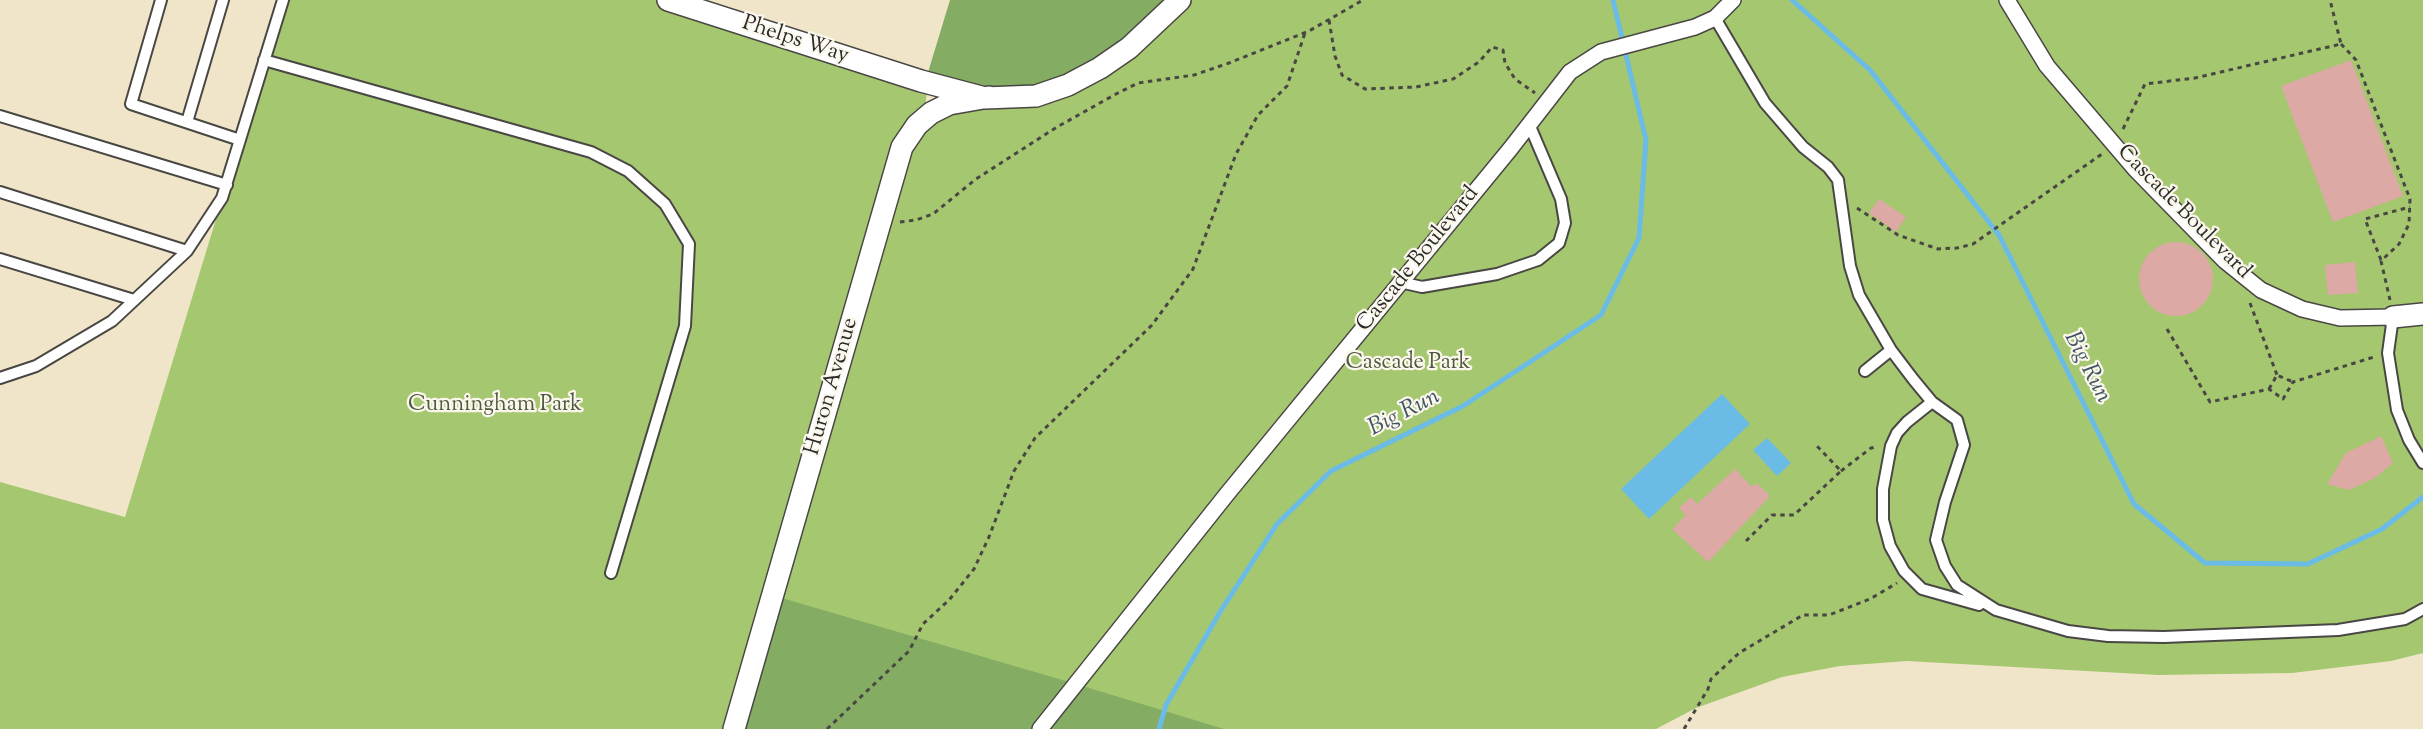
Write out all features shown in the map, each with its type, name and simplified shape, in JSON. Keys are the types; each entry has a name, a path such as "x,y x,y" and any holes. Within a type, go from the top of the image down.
{"street":[{"name":"Phelps Way","path":"668,0 920,81"},
{"name":"Huron Avenue","path":"734,729 775,596 902,147 917,125 931,113 949,104 989,97 1036,96 1068,85 1100,68 1129,48 1180,0"},
{"name":"Cascade Boulevard","path":"2007,0 2047,66 2115,146 2209,245 2261,290 2302,309 2340,318 2423,314"},
{"name":"Cascade Boulevard","path":"1040,729 1227,494 1570,72 1601,52 1695,27 1715,18 1732,1"},
{"name":"Huron Avenue","path":"920,81 989,97"},
{"path":"917,125 924,114 927,102 927,92 920,81"}],"lane":[{"path":"161,0 131,104 240,140"},
{"path":"187,122 223,0"},
{"path":"0,378 45,360 112,321 188,251 222,198 227,185 283,0"},
{"path":"1715,18 1765,103 1803,147 1828,167 1838,180 1850,266 1859,295 1891,350 1932,402 1957,420 1964,445 1945,502 1936,540 1945,566 1957,585 1996,610"},
{"path":"264,60 591,152 628,171 665,204 689,244 685,326 611,573"},
{"path":"0,116 227,185"},
{"path":"1400,282 1422,286 1497,274 1538,260 1559,243 1565,223 1561,199 1529,124"},
{"path":"0,192 188,251"},
{"path":"0,259 134,300"},
{"path":"2393,317 2388,353 2397,410 2409,440 2423,463"},
{"path":"1864,371 1891,350"},
{"path":"1932,402 1897,433 1891,446 1883,489 1883,520 1890,546 1909,576 1922,589 2067,631 2108,636 2164,637 2338,630 2405,619 2423,609"}],"path":[{"path":"881,219 896,223 916,220 933,214 976,179 1057,127 1138,83 1194,75 1305,33 1363,0"},
{"path":"2330,0 2341,44 2356,60 2410,199 2409,224 2399,244 2381,261"},
{"path":"1329,20 1335,56 1342,75 1365,89 1416,87 1453,79 1479,62 1492,47 1503,50 1505,63 1515,79 1546,100"},
{"path":"827,729 909,651 923,624 949,600 974,569 1014,471 1035,438 1152,324 1193,269 1236,154 1258,115 1287,86 1305,33"},
{"path":"1841,197 1898,235 1938,249 1973,244 2115,146 2145,84 2195,78 2341,44"},
{"path":"2393,317 2381,261 2365,219 2410,207"},
{"path":"2250,303 2277,375 2292,382 2388,353"},
{"path":"2167,328 2210,402 2269,389 2277,375"},
{"path":"2269,389 2283,399 2292,382"},
{"path":"1815,444 1841,471"},
{"path":"1746,541 1772,515 1794,515 1841,471 1871,448 1891,446"},
{"path":"1684,729 1708,689 1711,679 1739,653 1803,615 1829,615 1870,599 1909,576"}],"green space":[{"name":"Cascade Park","path":"283,0 668,0 927,92 924,114 1180,0 2423,0 2423,653 2391,661 2292,673 2158,675 1907,661 1840,666 1782,677 1696,708 1656,729 0,729 0,482 125,517"},
{"path":"950,0 1180,0 1129,48 1036,96 926,79"},
{"path":"775,596 1076,684 1224,729 734,729"}],"water":[{"path":"1722,394 1750,424 1649,519 1621,489"},
{"path":"1767,438 1791,463 1777,476 1753,450"}],"building":[{"path":"2351,60 2403,196 2333,222 2281,86"},
{"path":"1879,199 1906,217 1896,232 1869,213"},
{"path":"2169,242 2183,242 2197,248 2207,258 2213,272 2213,286 2207,300 2197,310 2183,316 2169,316 2155,310 2145,300 2139,286 2139,272 2145,258 2155,248"},
{"path":"2355,262 2358,293 2328,295 2325,265"},
{"path":"2381,436 2393,463 2375,478 2349,490 2327,484 2346,453"},
{"path":"1735,469 1752,487 1757,483 1770,496 1708,562 1672,529 1686,515 1679,508 1691,497 1697,504"}],"waterway":[{"name":"Big Run","path":"1159,729 1166,705 1220,612 1277,524 1331,471 1463,406 1601,315 1639,238 1646,140 1613,0"},
{"name":"Big Run","path":"1792,0 1870,70 1999,235 2134,504 2205,563 2308,564 2382,529 2423,497"}],"park label":[{"name":"Cunningham Park","path":"495,406"}]}
